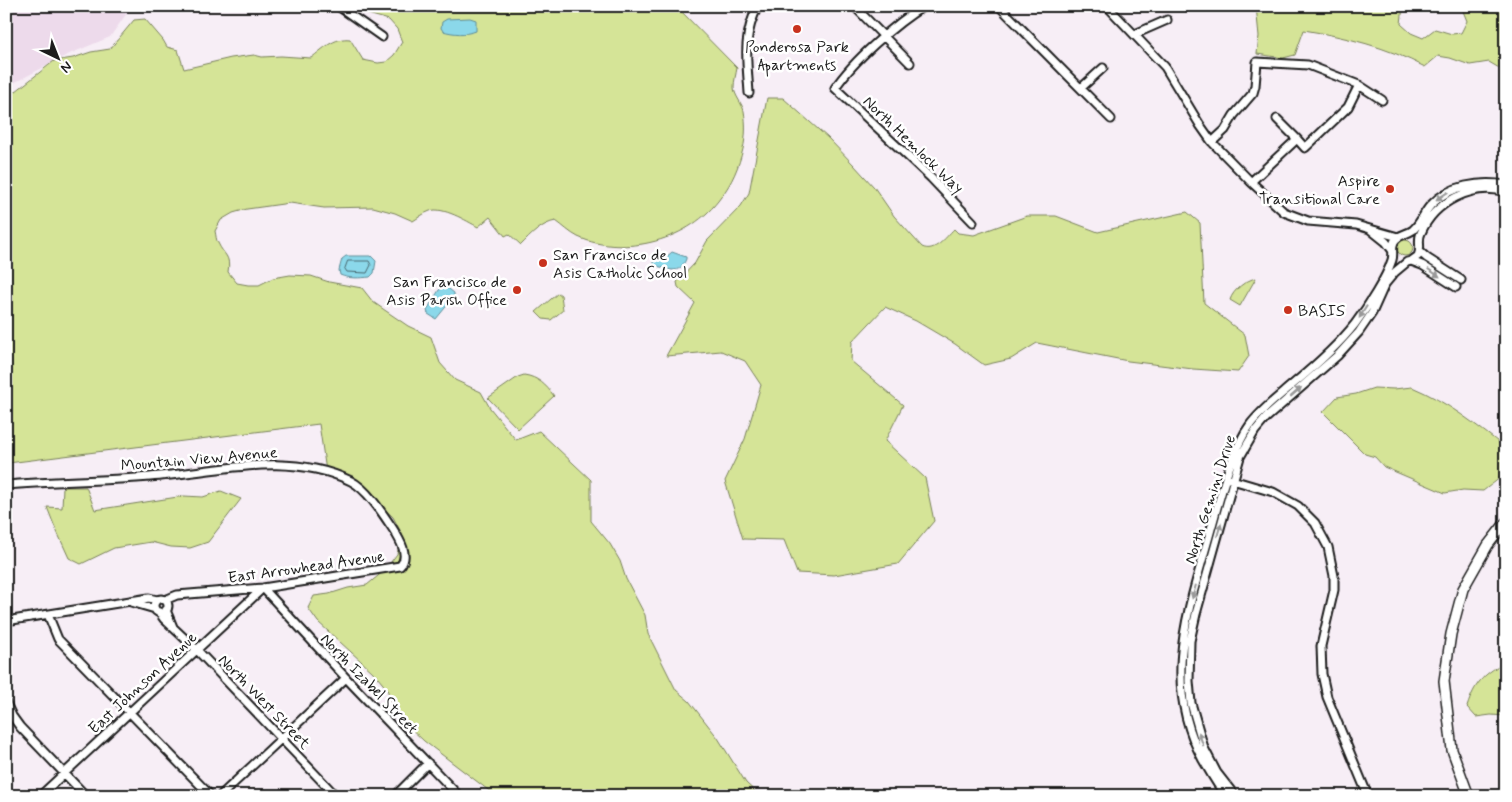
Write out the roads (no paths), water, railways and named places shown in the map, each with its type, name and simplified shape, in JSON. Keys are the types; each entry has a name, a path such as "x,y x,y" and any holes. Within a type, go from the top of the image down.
{"main road":[{"path":"1469,796 1452,750 1444,681 1451,634 1464,589 1488,545 1506,522"}],"street":[{"path":"338,6 382,37"},
{"path":"749,93 747,41 749,24 758,6"},
{"path":"854,6 910,63"},
{"path":"884,36 910,14 924,6"},
{"path":"999,6 1111,119"},
{"path":"1106,6 1170,74 1212,142 1284,212 1296,218 1316,223 1347,223 1398,237 1417,226 1430,206 1452,190 1467,185 1485,183 1506,185"},
{"path":"1134,34 1167,20"},
{"name":"North Hemlock Way","path":"884,36 842,78 835,88 931,178 973,222"},
{"path":"1212,142 1225,130 1234,115 1253,93 1256,86 1257,62 1308,65 1359,84 1382,100"},
{"path":"1081,88 1103,68"},
{"path":"1278,119 1305,148 1348,107 1359,84"},
{"path":"1251,182 1297,139"},
{"path":"1462,280 1420,252 1419,236 1424,225 1432,214 1446,203 1463,194 1480,189 1506,192"},
{"path":"1369,228 1386,242 1399,260 1422,265 1456,287"},
{"path":"1406,234 1414,236 1420,243"},
{"name":"North Gemini Drive","path":"1235,796 1217,773 1204,748 1191,703 1189,681 1190,641 1236,451 1249,427 1264,409 1321,360 1343,338 1362,314 1386,273 1393,252 1393,242 1398,237"},
{"name":"North Gemini Drive","path":"1226,796 1195,746 1184,715 1180,686 1181,652 1186,622 1230,480 1240,457 1266,418 1344,349 1369,317 1389,280 1418,256 1420,252"},
{"name":"Mountain View Avenue","path":"6,486 152,477 208,471 239,465 266,464 310,467 352,482 360,487 383,513 396,534"},
{"path":"1230,480 1273,492 1298,506 1315,523 1328,547 1334,576 1334,590 1321,646 1322,674 1327,697 1368,796"},
{"name":"East Arrowhead Avenue","path":"162,606 182,596 263,588 400,566 404,562 405,556 396,534"},
{"name":"East Johnson Avenue","path":"40,796 263,588"},
{"name":"North Izabel Street","path":"263,588 459,796"},
{"path":"6,621 131,602 162,606"},
{"name":"North West Street","path":"162,606 164,620 197,650 336,796"},
{"path":"49,617 58,639 211,796"},
{"path":"220,796 346,678"},
{"path":"6,703 20,727 86,796"},
{"path":"395,796 428,763"}],"water":[{"path":"470,18 476,20 476,31 455,33 443,31 441,28 442,22 447,19"},
{"path":"672,252 686,257 680,268 673,270 654,265 653,262 665,258"},
{"path":"346,256 371,256 376,261 374,273 370,277 362,278 340,275 339,270 342,259"},
{"path":"445,286 454,293 454,297 436,319 428,314 427,310 439,290"}],"place":[{"name":"Ponderosa Park Apartments","path":"797,29"},
{"name":"Aspire Transitional Care","path":"1390,189"},
{"name":"San Francisco de Asis Catholic School","path":"543,263"},
{"name":"San Francisco de Asis Parish Office","path":"517,290"},
{"name":"BASIS","path":"1288,310"}]}
